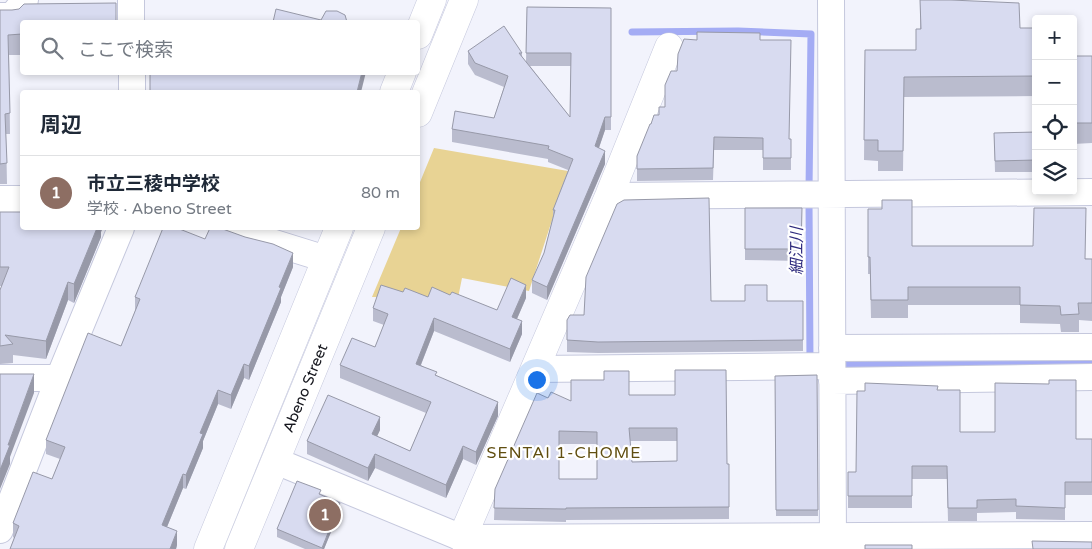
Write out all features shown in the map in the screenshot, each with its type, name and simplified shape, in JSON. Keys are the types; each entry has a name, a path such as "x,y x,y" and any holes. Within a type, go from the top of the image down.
{"main road":[{"path":"420,30 432,0"},
{"path":"420,108 464,0"},
{"path":"462,538 609,196 669,47"},
{"path":"395,90 401,75"},
{"name":"Abeno Street","path":"208,549 338,230"},
{"name":"Abeno Street","path":"239,549 370,230"}],"street":[{"path":"0,16 12,16 25,0"},
{"path":"131,0 131,20"},
{"path":"831,0 833,543"},
{"path":"132,75 132,90"},
{"path":"609,196 1092,192"},
{"path":"0,199 20,199"},
{"path":"0,530 59,378 120,230"},
{"path":"232,230 326,259"},
{"path":"536,369 832,365 1092,347"},
{"path":"832,365 1092,377"},
{"path":"0,378 59,378"},
{"path":"276,461 462,538 833,543 1092,535"}],"shaded area":[{"path":"434,148 568,171 529,291 462,278 458,298 372,297 400,230 420,230 420,182"}],"building":[{"path":"920,0 1019,3 1020,28 1032,28 1032,76 904,77 903,151 878,151 878,140 864,140 865,50 916,50 916,29 921,29"},
{"path":"116,3 116,20 20,20 20,34 8,35 10,113 5,114 7,163 0,164 0,10 19,9 24,4"},
{"path":"527,7 611,8 611,117 605,117 595,146 605,151 547,287 532,280 544,253 555,210 553,210 573,159 548,149 549,146 452,129 455,111 494,118 508,76 475,63 468,51 504,26 522,53 519,53 570,117 571,53 526,53"},
{"path":"276,9 321,20 273,20"},
{"path":"326,11 337,11 345,15 346,20 321,20"},
{"path":"697,32 760,33 760,40 791,40 789,139 791,139 791,158 763,158 763,138 714,137 713,168 637,169 637,156 654,115 659,115 659,107 665,107 665,85 671,71 677,71 678,54 684,39 697,40"},
{"path":"1077,56 1092,56 1092,123 1077,123"},
{"path":"150,75 361,75 358,90 150,90"},
{"path":"1032,132 1032,160 995,161 994,133"},
{"path":"709,198 711,301 745,301 745,285 767,285 767,301 803,301 803,340 598,342 567,340 567,320 570,315 584,315 586,277 617,204 624,200"},
{"path":"882,200 912,200 912,246 1033,246 1034,208 1086,208 1085,259 1092,259 1092,303 1078,303 1079,314 1061,315 1060,306 1020,305 1020,287 908,287 908,300 871,300 870,257 868,257 868,209 882,209"},
{"path":"745,208 802,208 801,249 745,249"},
{"path":"0,212 20,212 20,230 96,230 74,284 68,282 46,341 5,335 13,344 0,346 0,290 9,267 0,267"},
{"path":"162,230 182,230 205,239 209,230 226,230 273,244 293,253 279,287 281,288 249,366 244,364 231,395 218,390 200,433 203,434 186,475 183,474 162,525 177,531 170,549 10,549 19,526 13,523 33,472 52,479 65,447 46,440 88,333 121,346 140,299 135,297"},
{"path":"511,278 526,285 512,317 522,321 510,349 434,318 416,364 437,372 435,375 498,402 476,452 463,446 446,485 375,454 368,468 307,441 328,395 380,417 372,434 410,451 431,402 340,365 352,338 375,347 388,314 373,308 381,285 403,292 405,288 428,297 432,287 450,295 452,292 497,310"},
{"path":"675,370 726,370 729,507 494,508 495,489 537,393 548,398 551,392 571,401 571,380 604,380 604,371 629,371 629,395 675,395","holes":["629,428 677,428 677,461 632,462","559,431 597,432 597,479 559,479"]},
{"path":"0,374 34,374 0,470"},
{"path":"817,375 818,510 776,510 775,376"},
{"path":"1049,380 1076,380 1076,439 1092,439 1092,482 1065,482 1065,508 1016,506 1016,499 977,500 977,508 948,508 947,466 912,466 912,496 848,496 848,472 856,472 857,391 865,391 865,383 938,386 937,390 960,390 960,432 995,432 995,383 1049,384"},
{"path":"297,481 321,490 319,494 340,503 322,548 277,529"},
{"path":"1032,541 1092,542 1092,549 1033,549"},
{"path":"865,545 912,545 912,549 865,549"}],"waterway":[{"name":"細江川","path":"632,32 738,31 811,34 809,189"},
{"name":"細江川","path":"809,200 810,362"},
{"name":"細江川","path":"837,365 1092,362"}],"place":[{"name":"市立三稜中学校","path":"325,515"}],"district":[{"name":"SENTAI 1-CHOME","path":"564,453"}]}
